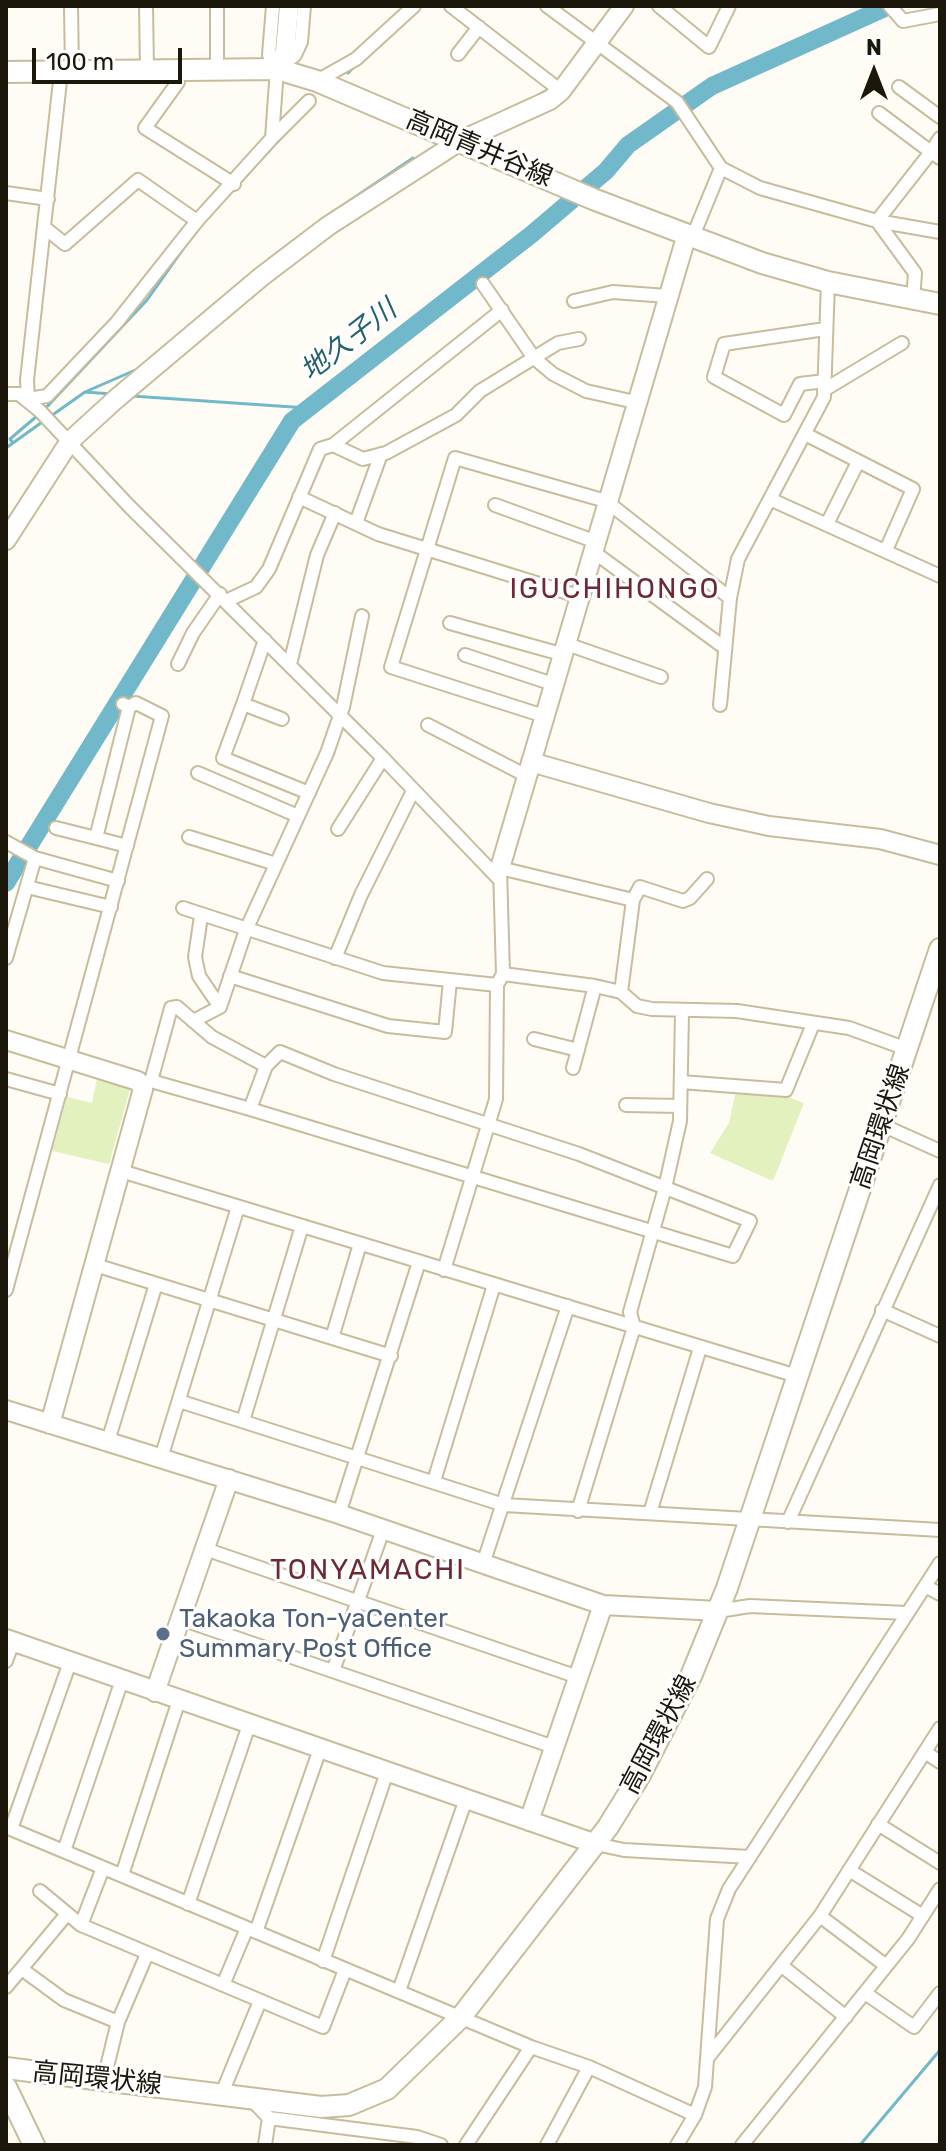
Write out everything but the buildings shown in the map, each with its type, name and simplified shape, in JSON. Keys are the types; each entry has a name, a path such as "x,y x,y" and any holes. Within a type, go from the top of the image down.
{"main road":[{"name":"高岡青井谷線","path":"6,72 177,69 281,60 317,81 584,194 762,263 828,282 940,304"},
{"name":"高岡環状線","path":"6,2068 321,2107 369,2099 387,2089 461,2017 596,1844 658,1740 691,1676 718,1611 940,949"},
{"name":"高岡環状線","path":"6,2087 34,2145"}],"street":[{"path":"71,6 66,71 27,380 28,399 183,560 499,873 633,900"},
{"path":"146,6 147,69"},
{"path":"217,6 217,58"},
{"path":"273,6 269,55 281,60 295,55 301,42 304,6"},
{"path":"272,138 289,6"},
{"path":"317,81 356,59 414,6"},
{"path":"451,6 556,88"},
{"path":"547,6 677,102 721,168 760,188 877,221 940,232"},
{"path":"6,540 64,435 134,385 261,277 328,226 460,141 532,110 556,88 591,41 624,6"},
{"path":"659,6 709,47 729,6"},
{"path":"893,10 903,21 940,14"},
{"path":"458,54 479,27"},
{"path":"177,69 178,82 145,128 234,184"},
{"path":"899,87 940,117"},
{"path":"6,394 28,399 47,396 127,311 197,221 309,101"},
{"path":"879,113 936,155"},
{"path":"877,221 936,155 940,138"},
{"path":"444,1270 496,1099 500,979 499,873 592,545 667,296 690,235 721,168"},
{"path":"45,228 65,244 138,180 197,221"},
{"path":"6,193 48,199"},
{"path":"877,221 915,273 913,300"},
{"path":"720,705 730,598 738,559 805,434 825,385 828,282"},
{"path":"483,284 534,358 553,374 586,391 635,402"},
{"path":"574,301 613,292 667,296"},
{"path":"178,664 193,633 223,598 256,587 269,569 320,449 333,445 502,310"},
{"path":"825,329 724,344 714,377 784,415 800,384 825,385 902,343"},
{"path":"333,445 363,459 409,443 433,425 456,415 480,391 558,343 579,339"},
{"path":"805,434 857,464 913,489 886,550"},
{"path":"356,523 381,454"},
{"path":"544,716 391,667 455,458 606,501 730,598"},
{"path":"827,524 857,464"},
{"path":"299,497 378,534 578,596"},
{"path":"772,500 939,573"},
{"path":"495,505 592,545 725,648"},
{"path":"290,664 317,555 335,513"},
{"path":"193,1021 220,1007 246,930 309,793 339,714 362,616"},
{"path":"450,623 563,649 661,677"},
{"path":"265,640 223,758 309,793"},
{"path":"465,655 553,684"},
{"path":"6,1290 162,716 136,703 126,706 96,838"},
{"path":"243,704 282,719"},
{"path":"428,725 529,769 769,826 880,839 940,855"},
{"path":"338,829 383,758"},
{"path":"198,773 298,816"},
{"path":"335,958 361,895 413,791"},
{"path":"56,828 127,846"},
{"path":"189,837 276,864"},
{"path":"6,842 29,855 118,881"},
{"path":"6,958 27,887 29,855"},
{"path":"621,992 633,900 640,887 683,901 690,898 707,879"},
{"path":"27,887 111,907"},
{"path":"183,908 383,973 450,981 500,979 595,986 621,992 637,1006 682,1012 737,1011 849,1028 907,1049"},
{"path":"201,916 195,957 199,976 220,1007"},
{"path":"230,976 388,1026 445,1032 450,981"},
{"path":"573,1068 595,986"},
{"path":"50,1424 146,1082 171,1008 177,1007 212,1037 266,1066"},
{"path":"578,1511 634,1327 630,1312 665,1188 680,1106 682,1012"},
{"path":"681,1082 786,1090 813,1024"},
{"path":"534,1039 578,1050"},
{"path":"6,1040 69,1061 250,1109 733,1256 750,1221 579,1154 334,1074 280,1052 266,1066 250,1109"},
{"path":"6,1079 60,1094"},
{"path":"626,1105 680,1106"},
{"path":"882,1125 940,1151"},
{"path":"121,1171 797,1376"},
{"path":"788,1522 940,1185"},
{"path":"161,1458 238,1207"},
{"path":"243,1421 302,1226"},
{"path":"6,1230 21,1234"},
{"path":"332,1338 360,1244"},
{"path":"339,1514 360,1456 419,1262"},
{"path":"95,1265 391,1356"},
{"path":"108,1441 156,1284"},
{"path":"434,1481 494,1285"},
{"path":"483,1564 568,1306"},
{"path":"882,1310 940,1336"},
{"path":"650,1513 700,1348"},
{"path":"179,1401 360,1456 504,1505 940,1530"},
{"path":"6,1410 339,1514 603,1605 718,1611 750,1606 907,1613"},
{"path":"155,1692 229,1479"},
{"path":"333,1671 383,1530"},
{"path":"205,1549 578,1677"},
{"path":"684,2142 705,2087 717,1919 729,1889 940,1563"},
{"path":"925,1586 940,1594"},
{"path":"529,1821 603,1605"},
{"path":"181,1619 554,1747"},
{"path":"6,1661 9,1640 596,1844 624,1850 750,1857"},
{"path":"70,1662 9,1828 531,2047 589,2067 695,2115"},
{"path":"64,1851 122,1680"},
{"path":"122,1875 179,1700"},
{"path":"188,1904 249,1725"},
{"path":"709,2057 820,1916 940,1728"},
{"path":"223,1985 252,1930 320,1749"},
{"path":"925,1752 940,1762"},
{"path":"323,1961 387,1772"},
{"path":"399,1991 466,1799"},
{"path":"878,1824 940,1863"},
{"path":"81,1925 103,1868"},
{"path":"849,1870 923,1916"},
{"path":"742,2145 865,1993 940,1889"},
{"path":"40,1891 81,1925 323,2027 345,1970"},
{"path":"6,1987 67,1914"},
{"path":"820,1916 885,1965"},
{"path":"104,2079 118,2022 147,1954"},
{"path":"782,1966 846,2017"},
{"path":"23,1970 64,2000 118,2022"},
{"path":"865,1993 914,2027 940,1993"},
{"path":"222,2093 260,2001"},
{"path":"466,2145 531,2047"},
{"path":"547,2145 589,2067"},
{"path":"249,2097 269,2118 417,2137 441,2145"},
{"path":"265,2145 269,2118"}],"green space":[{"path":"97,1079 130,1089 109,1164 52,1151 67,1097 92,1103"},
{"path":"736,1091 787,1097 804,1103 773,1181 710,1153 729,1123"}],"waterway":[{"name":"地久子川","path":"6,883 292,421 532,234 606,171 628,145 712,86 889,6"},
{"path":"348,73 357,64"},
{"path":"535,97 549,89"},
{"path":"225,199 290,128"},
{"path":"336,210 413,158"},
{"path":"268,260 316,224"},
{"path":"43,411 147,300 191,238"},
{"path":"188,327 247,277"},
{"path":"85,392 140,368"},
{"path":"51,416 85,392 112,394"},
{"path":"132,396 307,408"},
{"path":"13,443 10,439 37,416"},
{"path":"6,448 45,420"},
{"path":"860,2145 940,2050"}],"place":[{"name":"Takaoka Ton-yaCenter Summary Post Office","path":"163,1634"}],"district":[{"name":"IGUCHIHONGO","path":"615,590"},
{"name":"TONYAMACHI","path":"368,1571"}]}
